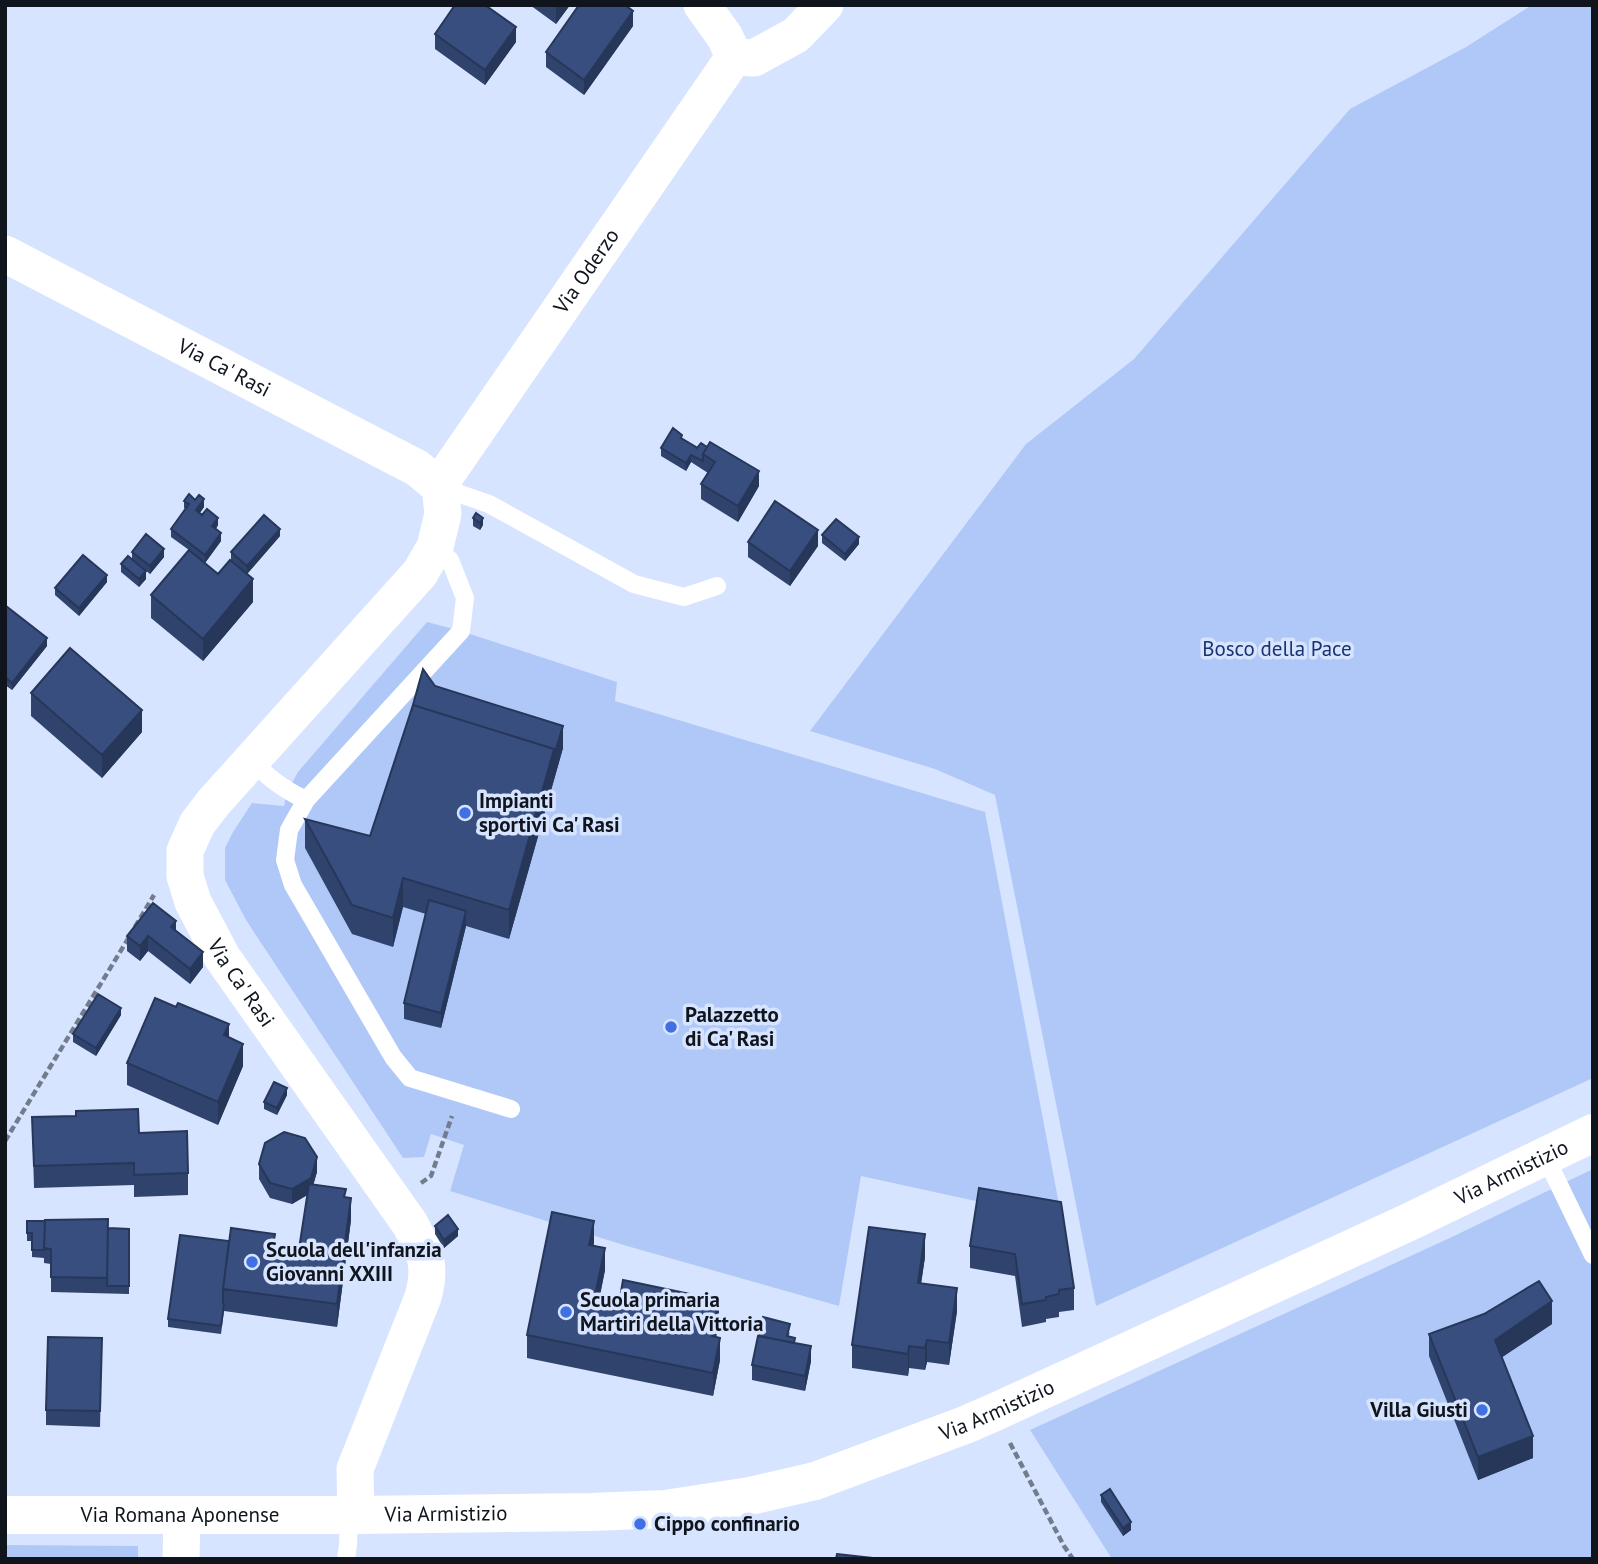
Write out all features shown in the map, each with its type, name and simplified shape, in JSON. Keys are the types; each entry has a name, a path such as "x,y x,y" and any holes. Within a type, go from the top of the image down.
{"street":[{"path":"702,5 734,57 754,58 796,35 825,5"},
{"name":"Via Oderzo","path":"440,487 734,57"},
{"name":"Via Ca' Rasi","path":"5,254 417,468 440,487 443,514 435,547 420,573 213,803 197,824 186,851 185,876 193,902 222,957 410,1224 425,1253 428,1281 355,1469 353,1515"},
{"name":"Via Armistizio","path":"353,1515 592,1512 665,1508 750,1496 815,1481 995,1412 1593,1133"},
{"name":"Via Romana Aponense","path":"5,1515 353,1515"},
{"path":"181,1559 182,1516"}],"lane":[{"name":"Via Ca' Rasi","path":"440,487 489,504 634,584 684,597 717,586"},
{"path":"435,547 450,560 466,598 461,631 306,800 289,830 285,860 293,885 393,1057 410,1078 510,1110"},
{"path":"251,760 287,792 306,800"},
{"path":"1545,1156 1593,1255"},
{"path":"346,1559 353,1515"}],"path":[{"path":"5,1141 157,890 168,881 185,876"},
{"path":"396,1204 430,1176 460,1093"},
{"path":"1005,1434 1073,1559"}],"green space":[{"name":"Bosco della Pace","path":"1532,5 1593,5 1593,1078 1096,1306 995,795 935,769 810,731 1026,444 1134,359 1350,109 1466,47"},
{"name":"Palazzetto di Ca' Rasi","path":"427,622 617,682 615,701 985,812 1062,1220 861,1176 839,1306 627,1246 450,1191 464,1145 431,1134 424,1157 403,1158 246,920 225,880 225,848 252,803 284,806 287,792 298,772"},
{"path":"1593,1169 1593,1559 1112,1559 1030,1430 1452,1237"},
{"path":"5,1545 138,1546 138,1559 5,1559"}],"building":[{"path":"455,5 485,5 516,27 485,70 435,34"},
{"path":"579,5 625,5 633,11 584,80 546,52"},
{"path":"673,428 682,435 681,438 697,448 701,443 707,447 703,461 691,455 686,463 661,448"},
{"path":"710,442 759,471 738,506 701,484 715,462 703,454"},
{"path":"189,494 195,500 199,495 204,499 196,510 202,515 207,509 218,518 212,526 221,533 205,555 171,529 189,504 184,501"},
{"path":"775,501 818,530 790,571 748,542"},
{"path":"476,513 483,518 480,523 473,518"},
{"path":"264,515 280,529 247,566 231,552"},
{"path":"836,519 859,537 845,554 822,535"},
{"path":"146,534 164,549 150,566 132,552"},
{"path":"189,550 218,574 230,560 253,579 203,639 151,595"},
{"path":"83,555 107,575 79,608 55,588"},
{"path":"128,556 146,571 139,579 121,564"},
{"path":"6,606 47,638 12,683 5,677"},
{"path":"70,648 142,710 102,755 31,693"},
{"path":"423,669 435,686 563,726 554,755 554,749 413,705 411,712"},
{"name":"Impianti sportivi Ca' Rasi","path":"413,705 554,749 509,910 403,878 393,918 352,905 305,819 370,836"},
{"path":"429,900 466,911 441,1013 404,1003"},
{"path":"153,903 176,921 171,927 203,952 190,969 148,936 140,946 127,936"},
{"path":"98,994 121,1008 96,1048 73,1034"},
{"path":"155,998 176,1007 178,1003 229,1024 224,1035 243,1044 218,1102 127,1063"},
{"path":"274,1082 287,1088 277,1108 264,1102"},
{"path":"138,1109 139,1133 187,1131 188,1173 134,1175 134,1163 34,1166 32,1117 76,1116 76,1111"},
{"path":"284,1132 305,1138 317,1157 311,1178 292,1189 270,1183 259,1164 265,1143"},
{"name":"Scuola dell'infanzia Giovanni XXIII","path":"309,1184 346,1189 344,1197 351,1198 337,1304 223,1289 231,1228 275,1234 273,1245 299,1249"},
{"path":"979,1188 1061,1202 1074,1288 1059,1290 1059,1294 1046,1297 1046,1300 1022,1304 1015,1254 970,1246"},
{"name":"Scuola primaria Martiri della Vittoria","path":"552,1212 594,1221 589,1245 605,1248 593,1305 618,1310 623,1280 719,1300 712,1336 720,1338 713,1373 527,1335"},
{"path":"448,1215 458,1229 444,1240 435,1226"},
{"path":"108,1219 107,1278 51,1277 51,1249 44,1248 45,1220"},
{"path":"27,1221 45,1221 44,1250 32,1250 32,1233 27,1233"},
{"path":"869,1227 925,1234 918,1283 957,1288 949,1343 927,1340 925,1348 909,1346 908,1354 852,1345"},
{"path":"108,1228 129,1229 129,1286 107,1286"},
{"path":"180,1235 229,1241 221,1326 168,1319"},
{"name":"Villa Giusti","path":"1539,1281 1552,1301 1495,1340 1533,1436 1478,1457 1429,1334 1484,1314"},
{"path":"763,1317 790,1324 787,1336 795,1338 794,1343 759,1336"},
{"path":"758,1336 811,1346 805,1376 752,1365"},
{"path":"48,1337 102,1338 100,1411 46,1410"},
{"path":"1110,1489 1131,1522 1123,1528 1101,1495"},
{"path":"837,1554 882,1559 836,1559"}],"place":[{"name":"Impianti sportivi Ca' Rasi","path":"465,813"},
{"name":"Palazzetto di Ca' Rasi","path":"671,1027"},
{"name":"Scuola dell'infanzia Giovanni XXIII","path":"252,1262"},
{"name":"Scuola primaria Martiri della Vittoria","path":"566,1312"},
{"name":"Villa Giusti","path":"1482,1410"},
{"name":"Cippo confinario","path":"640,1524"}]}
